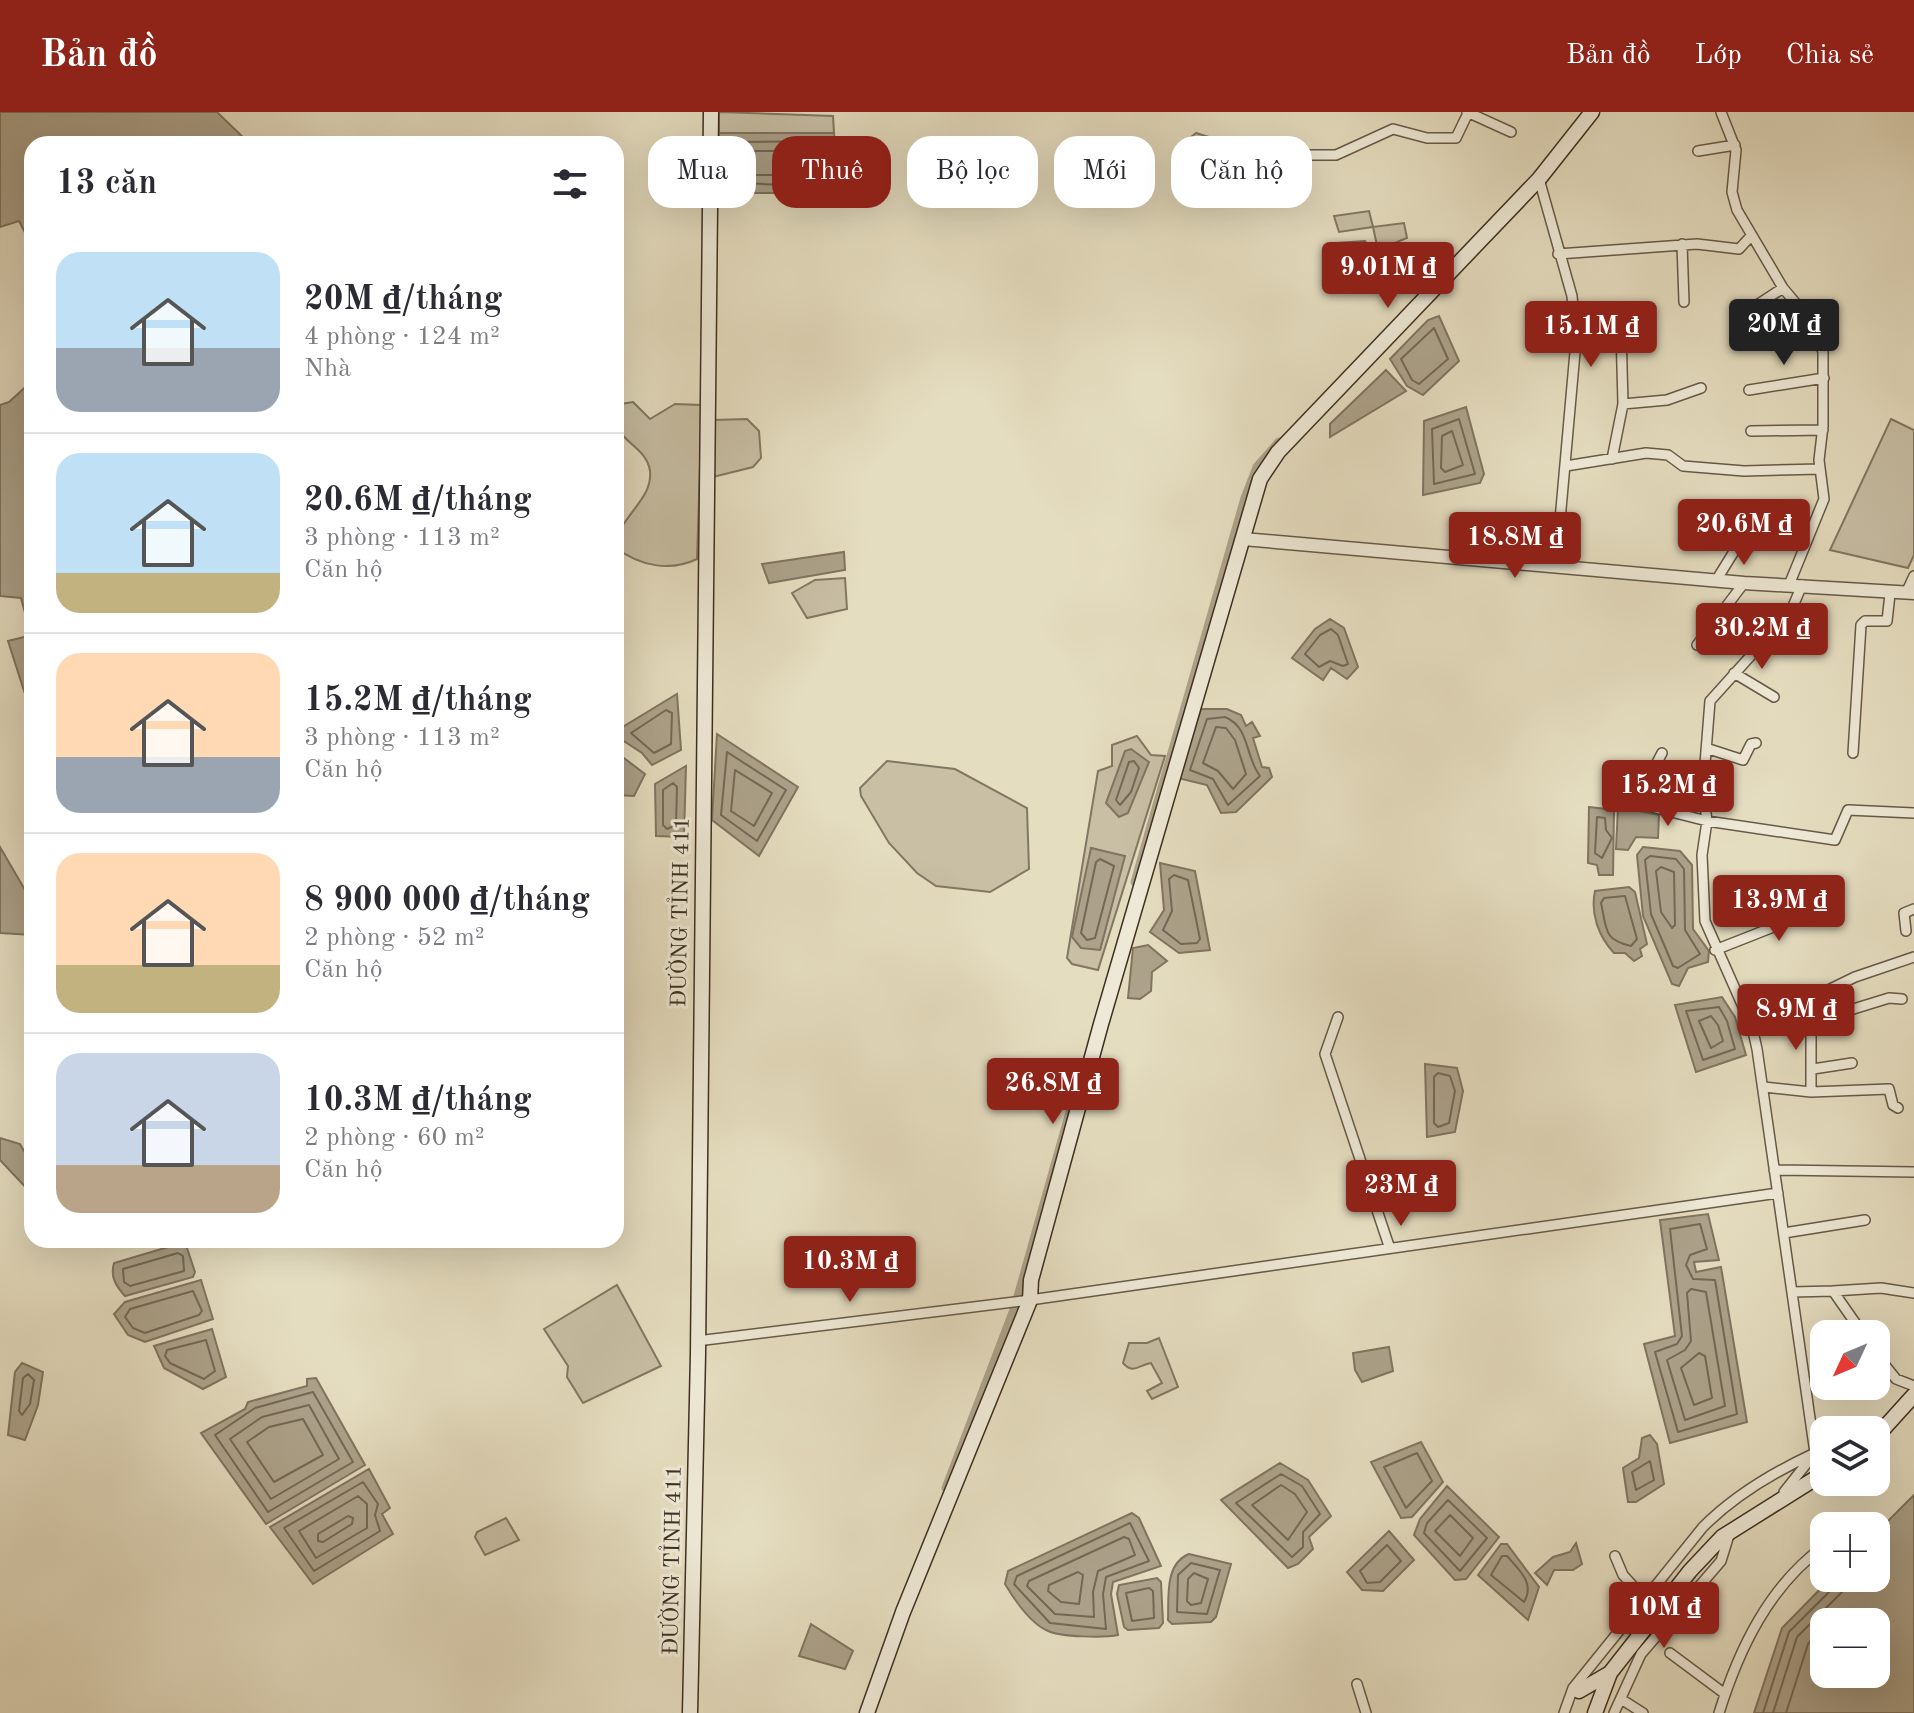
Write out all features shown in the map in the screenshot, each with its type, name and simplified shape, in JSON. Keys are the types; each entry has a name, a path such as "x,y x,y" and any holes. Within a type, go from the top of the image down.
{"main road":[{"name":"ĐƯỜNG TỈNH 411","path":"690,1713 711,112"},
{"path":"867,1713 903,1612 1030,1300 1031,1280 1097,1039 1260,479 1278,452 1539,179 1592,112"},
{"path":"1890,1422 1914,1395"},
{"path":"1592,1713 1610,1673 1690,1571 1730,1532 1810,1481"},
{"path":"1592,1713 1576,1689 1610,1673"}],"street":[{"path":"1312,155 1336,155 1393,129 1427,138 1456,138 1467,112 1511,132"},
{"path":"1721,112 1735,145 1734,200 1751,236 1783,288 1813,324 1823,352 1822,507 1796,585 1791,611 1710,698 1709,749 1703,789 1707,821 1702,855 1704,909 1715,950 1752,1027 1764,1087 1810,1418"},
{"path":"1698,151 1735,145"},
{"path":"1539,179 1572,296 1576,341 1556,565"},
{"path":"1558,254 1682,244 1732,250 1739,249 1751,236"},
{"path":"1682,244 1684,302"},
{"path":"1745,323 1757,318 1757,305 1783,288"},
{"path":"1612,459 1623,404 1621,330"},
{"path":"1749,390 1824,378"},
{"path":"1623,404 1667,400 1701,388"},
{"path":"1751,431 1823,430"},
{"path":"1566,466 1646,453 1668,455 1683,466 1744,471 1820,469"},
{"path":"1717,579 1743,537"},
{"path":"1243,539 1890,594 1911,592 1914,576"},
{"path":"1697,645 1744,583"},
{"path":"1853,753 1861,625 1865,621 1887,621 1890,594"},
{"path":"1734,673 1774,697"},
{"path":"1709,749 1743,760 1751,744 1756,743"},
{"path":"1662,753 1636,803 1707,821 1835,840 1848,810 1914,813"},
{"path":"1715,950 1776,926 1826,898"},
{"path":"1906,931 1904,913 1914,909"},
{"path":"1752,1027 1798,1008 1855,977 1914,957"},
{"path":"1808,1023 1889,998 1902,999"},
{"path":"1798,1008 1808,1023 1813,1069 1811,1092"},
{"path":"1338,1017 1325,1054 1389,1246"},
{"path":"1813,1069 1852,1063"},
{"path":"1764,1087 1811,1092 1889,1089 1893,1105 1898,1108"},
{"path":"1774,1170 1914,1172"},
{"path":"697,1341 1009,1300 1030,1300 1313,1261 1389,1246 1778,1193"},
{"path":"1784,1233 1865,1220"},
{"path":"1792,1292 1881,1288 1914,1293"},
{"path":"1833,1291 1853,1320"},
{"path":"1890,1372 1896,1379 1914,1386"},
{"path":"1564,1713 1576,1689 1644,1598 1718,1513 1791,1464 1810,1455"},
{"path":"1774,1502 1802,1474 1810,1461"},
{"path":"1614,1713 1647,1645 1721,1561 1730,1532"},
{"path":"1615,1556 1623,1575 1644,1598"},
{"path":"1719,1713 1762,1613 1779,1587 1810,1559"},
{"path":"1670,1653 1725,1694"},
{"path":"1357,1684 1366,1713"},
{"path":"1621,1699 1643,1713"}],"shaded area":[{"path":"719,112 833,116 834,133 719,133"},
{"path":"1369,211 1373,227 1339,232 1334,216"},
{"path":"1404,223 1407,238 1378,250 1373,227"},
{"path":"1365,241 1373,253 1349,263 1338,263 1337,243"},
{"path":"633,402 650,419 675,404 702,405 697,559 666,566 645,563 624,553 624,524 646,492 650,471 641,453 624,437 624,404"},
{"path":"747,419 759,431 761,458 753,467 713,477 713,420"},
{"path":"1891,419 1914,430 1914,555 1908,568 1830,550"},
{"path":"845,578 847,609 807,618 792,593 815,580"},
{"path":"1137,736 1151,755 1165,756 1098,970 1072,964 1067,958 1098,771 1112,766 1112,745","holes":["1091,848 1124,857 1100,950"]},
{"path":"887,761 955,769 1027,808 1029,869 990,892 936,886 917,873 889,843 861,796 860,788"},
{"path":"617,1285 661,1366 583,1403 567,1377 568,1366 544,1329"},
{"path":"1159,1338 1178,1387 1152,1399 1147,1391 1162,1383 1151,1363 1133,1369 1123,1363 1129,1343 1147,1343"},
{"path":"506,1518 519,1540 485,1555 475,1537 477,1532"}],"water":[{"path":"0,112 217,112 242,136 24,136 24,231 19,221 0,227"},
{"path":"719,133 834,133 834,136 772,136 772,193 756,193 756,136 719,136"},
{"path":"1439,316 1459,361 1423,395 1407,386 1390,359 1428,320"},
{"path":"1386,370 1406,391 1330,437 1330,424"},
{"path":"24,388 24,609 21,598 0,596 0,405 9,402"},
{"path":"1466,407 1484,474 1480,483 1423,495 1424,421"},
{"path":"844,552 845,570 769,583 762,564"},
{"path":"1330,619 1344,628 1358,667 1347,679 1331,668 1323,680 1292,658 1315,629"},
{"path":"24,637 24,691 8,641"},
{"path":"677,694 681,750 652,765 642,753 624,741 624,726"},
{"path":"1201,709 1227,709 1241,715 1246,726 1252,722 1260,736 1253,738 1262,767 1269,768 1272,777 1236,812 1221,813 1207,785 1178,778"},
{"path":"717,734 798,787 759,856 712,820"},
{"path":"1131,749 1149,762 1128,813 1119,817 1106,803 1125,751"},
{"path":"624,758 645,774 634,796 624,795"},
{"path":"686,766 684,837 656,836 655,784"},
{"path":"1589,807 1614,810 1613,875 1599,875 1597,865 1588,863"},
{"path":"1618,807 1659,815 1658,838 1636,837 1628,850 1616,849"},
{"path":"0,847 24,888 24,934 0,933"},
{"path":"1643,847 1680,851 1692,865 1693,929 1709,951 1708,962 1688,968 1679,986 1672,984 1643,916 1637,855"},
{"path":"1091,848 1125,856 1100,950 1081,948 1072,937"},
{"path":"1160,863 1195,871 1210,950 1179,953 1150,932 1164,910"},
{"path":"1629,887 1635,892 1647,944 1640,949 1642,956 1634,961 1625,953 1614,953 1609,947 1597,925 1594,908 1595,891"},
{"path":"1148,945 1167,961 1152,972 1151,991 1140,999 1128,998 1133,948"},
{"path":"1722,997 1735,1017 1746,1055 1696,1072 1675,1005"},
{"path":"1425,1064 1457,1068 1463,1091 1455,1132 1427,1137"},
{"path":"0,1138 20,1144 24,1151 24,1186 0,1160"},
{"path":"1708,1214 1719,1260 1694,1262 1696,1272 1721,1267 1747,1422 1670,1443 1644,1344 1675,1336 1660,1220"},
{"path":"165,1248 187,1248 195,1272 193,1277 125,1296 113,1277 114,1263"},
{"path":"201,1280 213,1319 145,1342 128,1335 114,1314 125,1302"},
{"path":"212,1329 226,1377 203,1389 164,1368 154,1346"},
{"path":"1389,1347 1393,1371 1362,1382 1355,1370 1353,1353"},
{"path":"22,1363 43,1372 38,1405 25,1440 8,1435 15,1372"},
{"path":"316,1378 365,1465 266,1524 201,1433 245,1409 248,1402 307,1386 307,1379"},
{"path":"1650,1435 1657,1444 1664,1484 1636,1502 1628,1502 1623,1468 1639,1458 1642,1438"},
{"path":"1421,1442 1443,1482 1412,1517 1401,1518 1371,1462"},
{"path":"1280,1463 1308,1480 1331,1516 1309,1537 1313,1549 1298,1564 1288,1568 1221,1500"},
{"path":"369,1469 390,1508 382,1514 393,1534 313,1584 270,1527"},
{"path":"1447,1486 1499,1537 1466,1579 1455,1580 1414,1535 1420,1519"},
{"path":"1914,1495 1914,1713 1754,1713 1782,1628 1817,1592 1890,1592 1890,1519"},
{"path":"1132,1513 1139,1518 1161,1566 1113,1582 1111,1594 1118,1635 1062,1635 1035,1623 1005,1584 1008,1571"},
{"path":"1389,1531 1414,1560 1383,1591 1362,1590 1347,1572"},
{"path":"1576,1543 1582,1564 1573,1570 1554,1570 1547,1585 1535,1573 1553,1557 1570,1552"},
{"path":"1501,1544 1507,1544 1539,1587 1528,1620 1478,1575"},
{"path":"1189,1554 1231,1564 1216,1617 1211,1622 1172,1624 1168,1620 1168,1592 1172,1573 1175,1565"},
{"path":"1157,1578 1161,1582 1163,1623 1159,1628 1128,1630 1124,1627 1117,1594 1119,1585"},
{"path":"811,1624 853,1651 845,1669 799,1656"}],"waterway":[{"path":"1135,882 1245,498 1257,467 1279,442"},
{"path":"946,1488 1015,1307 1081,1073"}]}
